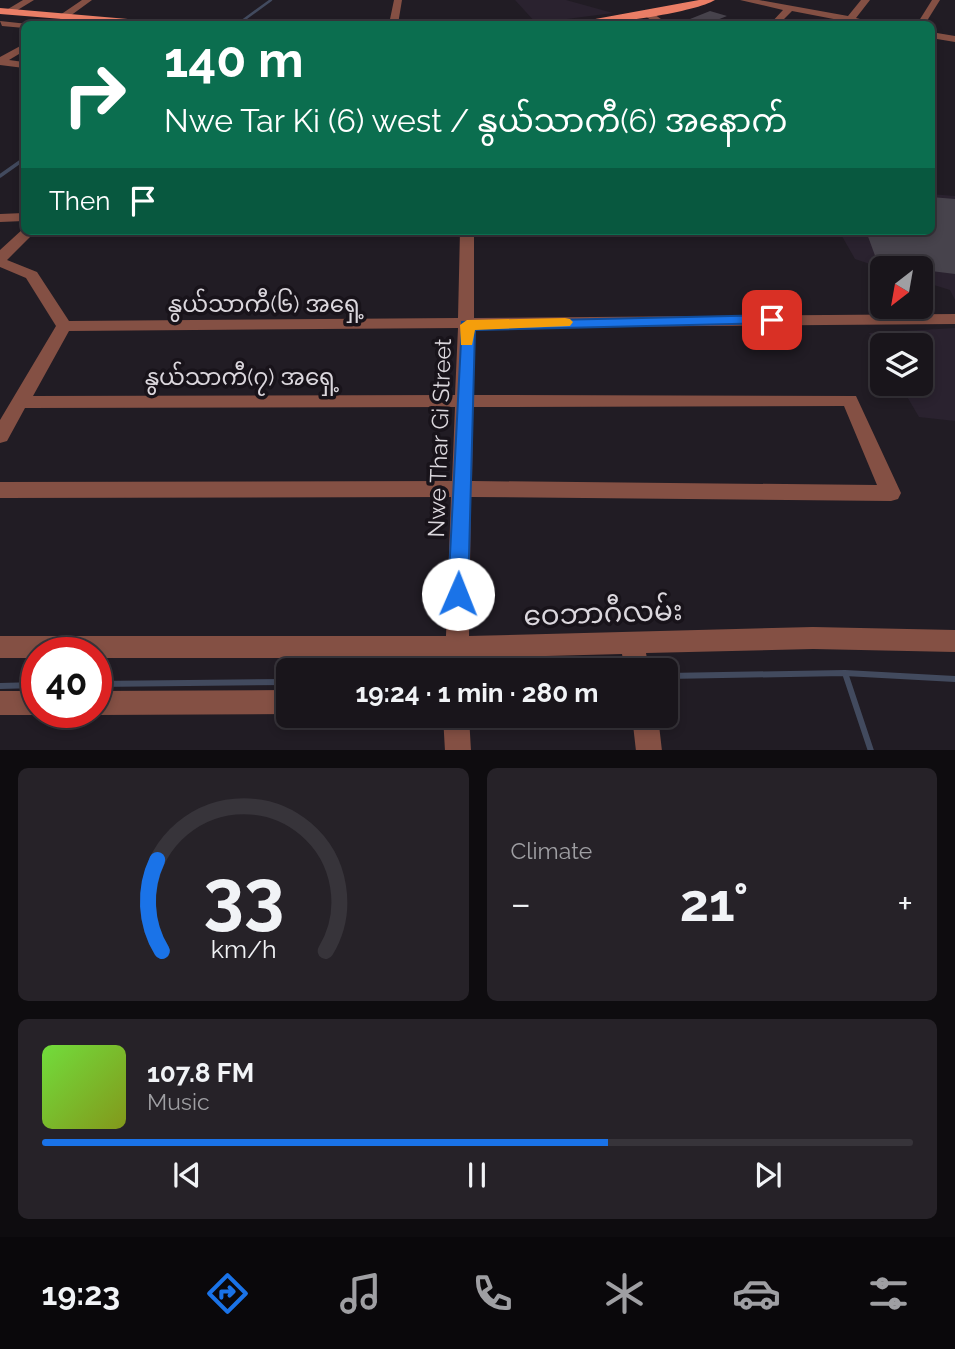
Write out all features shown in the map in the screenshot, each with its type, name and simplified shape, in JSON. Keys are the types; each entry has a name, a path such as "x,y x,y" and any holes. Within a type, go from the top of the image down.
{"main road":[{"path":"596,21 648,14 711,0"},
{"path":"4,12 86,21"}],"street":[{"path":"4,12 30,0"},
{"path":"66,20 88,0"},
{"path":"394,21 398,0"},
{"path":"744,0 843,21"},
{"path":"849,21 866,0"},
{"path":"923,21 936,0"},
{"path":"777,21 789,9"},
{"path":"1,24 21,13"},
{"path":"648,14 658,21"},
{"path":"1,24 21,25"},
{"path":"935,36 955,39"},
{"path":"0,62 21,49"},
{"path":"0,62 21,65"},
{"path":"0,218 21,217"},
{"path":"0,436 64,326 32,275 0,260 25,235"},
{"name":"Nwe Thar Gi Street","path":"458,658 467,235"},
{"name":"နွယ်သာကီ(၆) အရှေ့","path":"64,326 467,325 955,319"},
{"name":"နွယ်သာကီ(၇) အရှေ့","path":"20,402 850,400 891,493 460,489"},
{"path":"0,490 460,489"},
{"name":"ဝေဘာဂီလမ်း","path":"468,658 632,641 813,638 955,641"},
{"path":"632,641 635,658"},
{"name":"ဝေဘာဂီလမ်း","path":"0,647 420,658"},
{"path":"112,703 276,702"},
{"path":"0,703 21,703"},
{"path":"457,728 458,750"},
{"path":"646,728 649,750"}],"shaded area":[{"path":"515,0 566,0 613,13 551,21 534,21"},
{"path":"935,194 955,196 955,300 950,290 933,285 933,256 870,256 870,264 855,259 841,235 935,235"},
{"path":"955,328 955,421 919,417 907,396 933,396 933,333 869,333"}],"building":[{"path":"710,11 727,16 714,21 690,19"},
{"path":"935,197 955,199 955,274 933,271 933,256 875,256 867,235 935,235"}],"waterway":[{"path":"242,21 271,0"},
{"path":"0,176 21,161"},
{"path":"678,676 845,673"},
{"path":"845,673 955,679"},
{"path":"845,673 871,750"},
{"path":"112,684 276,682"},
{"path":"0,686 21,685"}],"slow traffic":[{"path":"466,342 467,325 565,322"}],"route":[{"path":"458,594 467,325 772,320"}]}
